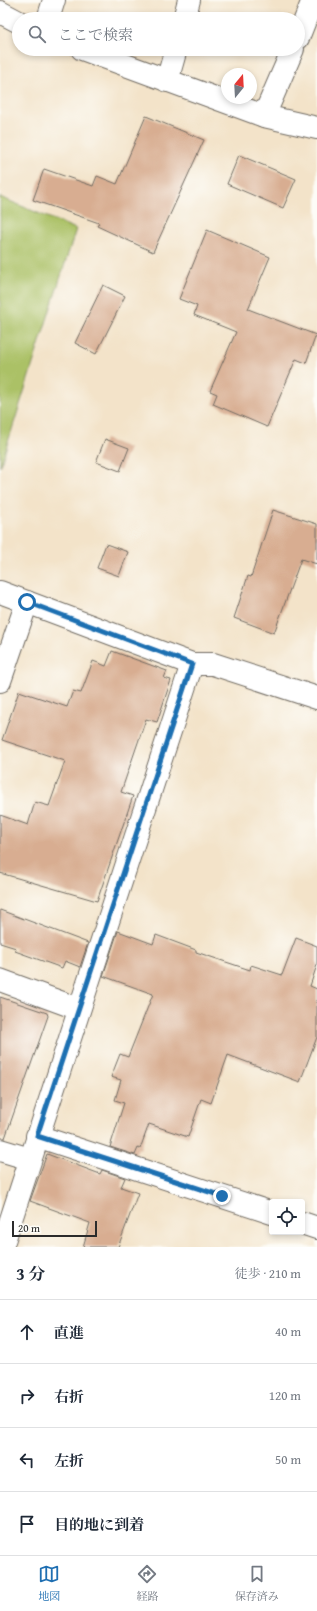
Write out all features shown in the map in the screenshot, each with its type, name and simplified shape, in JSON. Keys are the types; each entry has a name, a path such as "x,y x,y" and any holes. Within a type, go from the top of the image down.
{"street":[{"path":"50,12 54,0"},
{"path":"186,12 189,0"},
{"path":"305,20 313,0"},
{"path":"0,12 12,18"},
{"path":"101,56 264,116 317,128"},
{"path":"167,81 174,56"},
{"path":"264,116 290,56"},
{"path":"0,592 192,664 213,664 317,698"},
{"path":"0,681 27,602"},
{"path":"2,1247 192,664"},
{"path":"0,980 79,1009"},
{"path":"37,1136 269,1212"},
{"path":"0,1150 30,1159"},
{"path":"305,1225 317,1228"}],"green space":[{"path":"0,197 76,229 0,467"}],"building":[{"path":"146,116 204,140 153,252 97,226 99,223 33,200 44,169 93,186 97,176 117,184"},
{"path":"239,155 296,179 283,208 227,184"},
{"path":"207,230 270,257 248,309 316,335 306,363 296,359 267,427 213,404 217,394 210,391 236,332 194,315 197,306 179,299"},
{"path":"103,285 125,296 96,354 75,343"},
{"path":"105,439 129,448 120,471 96,462"},
{"path":"273,510 317,524 317,564 301,559 274,633 234,618 248,576 251,577"},
{"path":"106,544 128,552 119,576 97,568"},
{"path":"112,651 167,671 164,678 171,680 157,722 146,719 121,792 133,796 97,901 0,873 0,815 28,825 35,802 49,806 65,761 2,740 19,691 67,707 73,691 81,693 93,661 106,666"},
{"path":"0,910 88,943 80,967 65,961 62,968 15,951 16,948 0,943"},
{"path":"118,931 153,944 156,935 196,950 196,952 250,970 251,965 282,975 296,938 317,946 317,965 310,986 317,989 317,1037 300,1082 228,1055 211,1103 201,1099 188,1137 149,1124 140,1149 138,1148 135,1155 110,1147 124,1103 115,1100 121,1080 111,1077 120,1054 128,1057 153,994 103,976"},
{"path":"0,997 47,1013 48,1016 5,1138 0,1138"},
{"path":"47,1154 100,1174 102,1170 125,1178 121,1187 138,1193 118,1247 83,1247 90,1223 30,1201"}],"route":[{"path":"27,602 192,664 37,1136 222,1196"}]}
